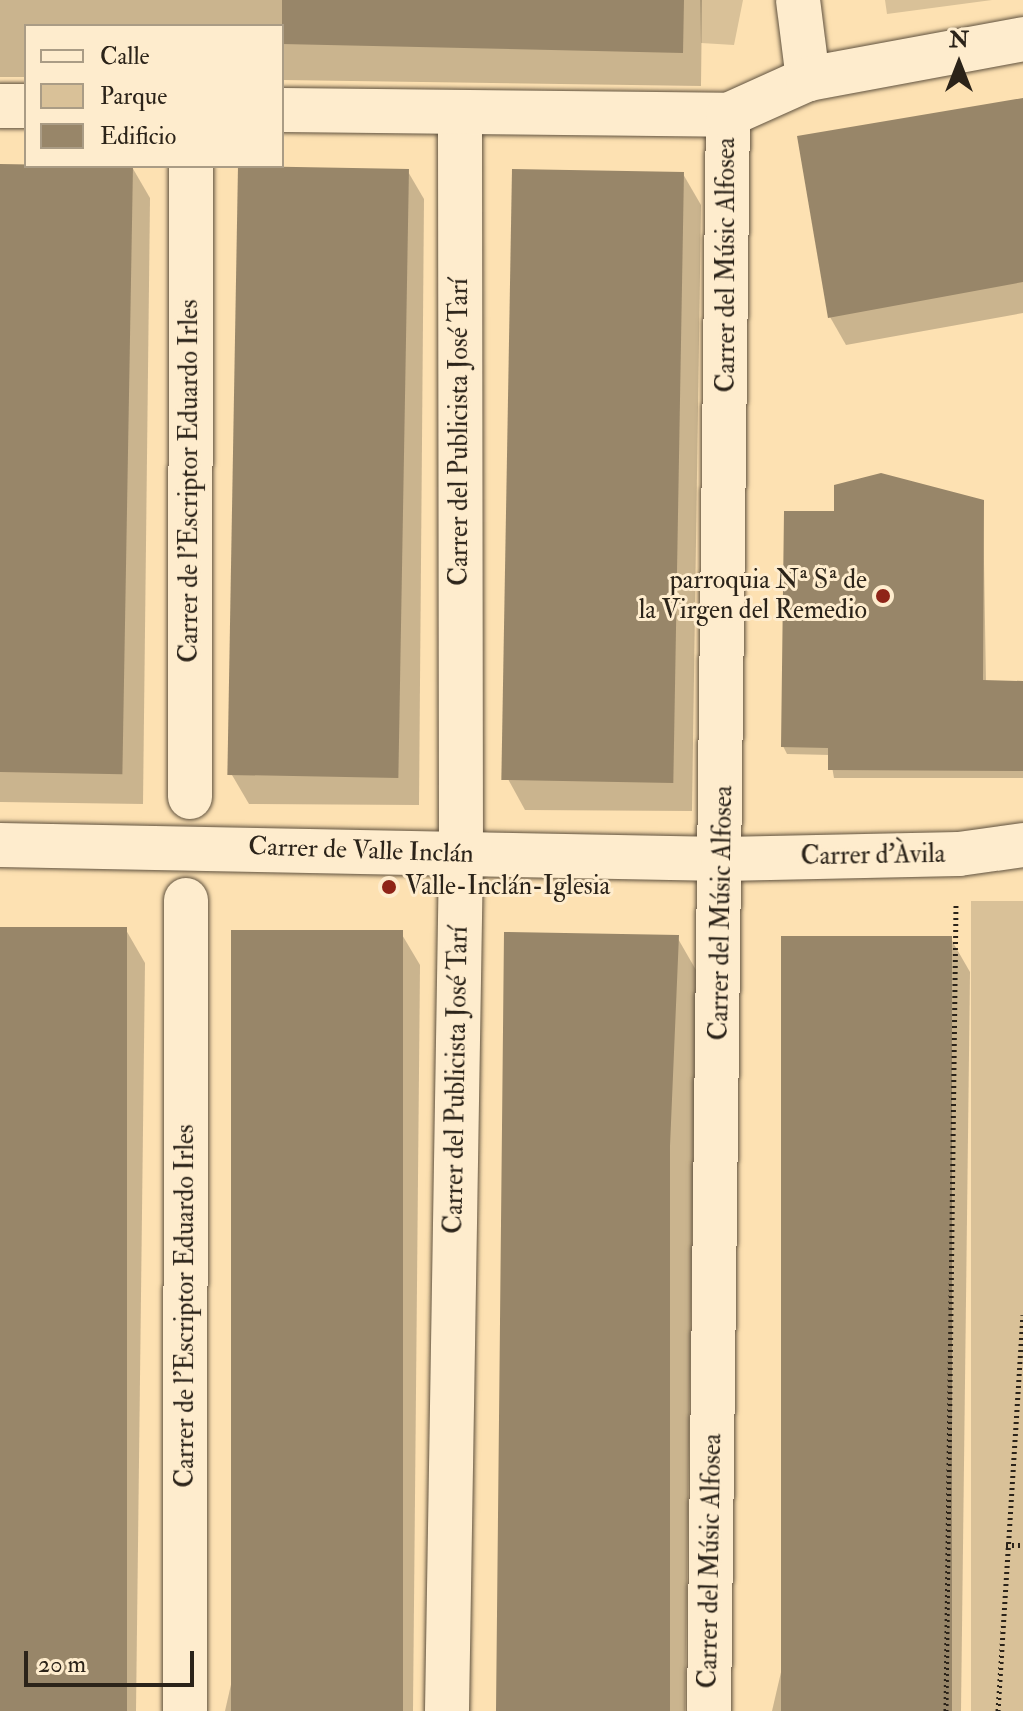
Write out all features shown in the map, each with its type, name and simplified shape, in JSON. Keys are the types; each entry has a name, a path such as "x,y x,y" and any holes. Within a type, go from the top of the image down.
{"street":[{"path":"798,0 808,79"},
{"path":"284,110 728,115 808,79 1023,39"},
{"path":"0,106 24,106"},
{"name":"Carrer del Publicista José Tarí","path":"447,1711 461,854 460,112"},
{"name":"Carrer del Músic Alfosea","path":"709,1711 723,859 728,115"},
{"name":"Carrer de l'Escriptor Eduardo Irles","path":"190,797 191,168"},
{"name":"Carrer de Valle Inclán","path":"0,845 723,859"},
{"name":"Carrer d'Àvila","path":"723,859 1023,845"},
{"name":"Carrer de l'Escriptor Eduardo Irles","path":"185,1711 186,900"}],"path":[{"path":"946,1711 956,899"},
{"path":"998,1711 1006,1545 1023,1315"},
{"path":"1006,1545 1023,1545"}],"green space":[{"path":"700,0 743,0 734,45 701,43"},
{"path":"885,0 992,0 887,14"},
{"path":"971,901 1023,901 1023,1711 971,1711"}],"building":[{"path":"282,0 684,0 683,53 284,44"},
{"path":"1023,98 1023,282 828,318 797,136"},
{"path":"0,164 24,164 24,168 133,168 122,774 0,772"},
{"path":"238,168 409,169 398,778 227,775"},
{"path":"512,169 684,172 673,783 501,780"},
{"name":"parroquia Nª Sª de la Virgen del Remedio","path":"881,473 984,500 983,680 1023,681 1023,771 828,770 828,748 781,747 784,511 834,511 834,485"},
{"path":"0,927 127,927 127,1711 0,1711"},
{"path":"231,930 403,930 403,1711 231,1711"},
{"path":"504,932 679,935 670,1146 670,1711 496,1711"},
{"path":"781,936 952,936 952,1711 781,1711"}],"place":[{"name":"parroquia Nª Sª de la Virgen del Remedio","path":"883,596"},
{"name":"Valle-Inclán-Iglesia","path":"389,887"}]}
